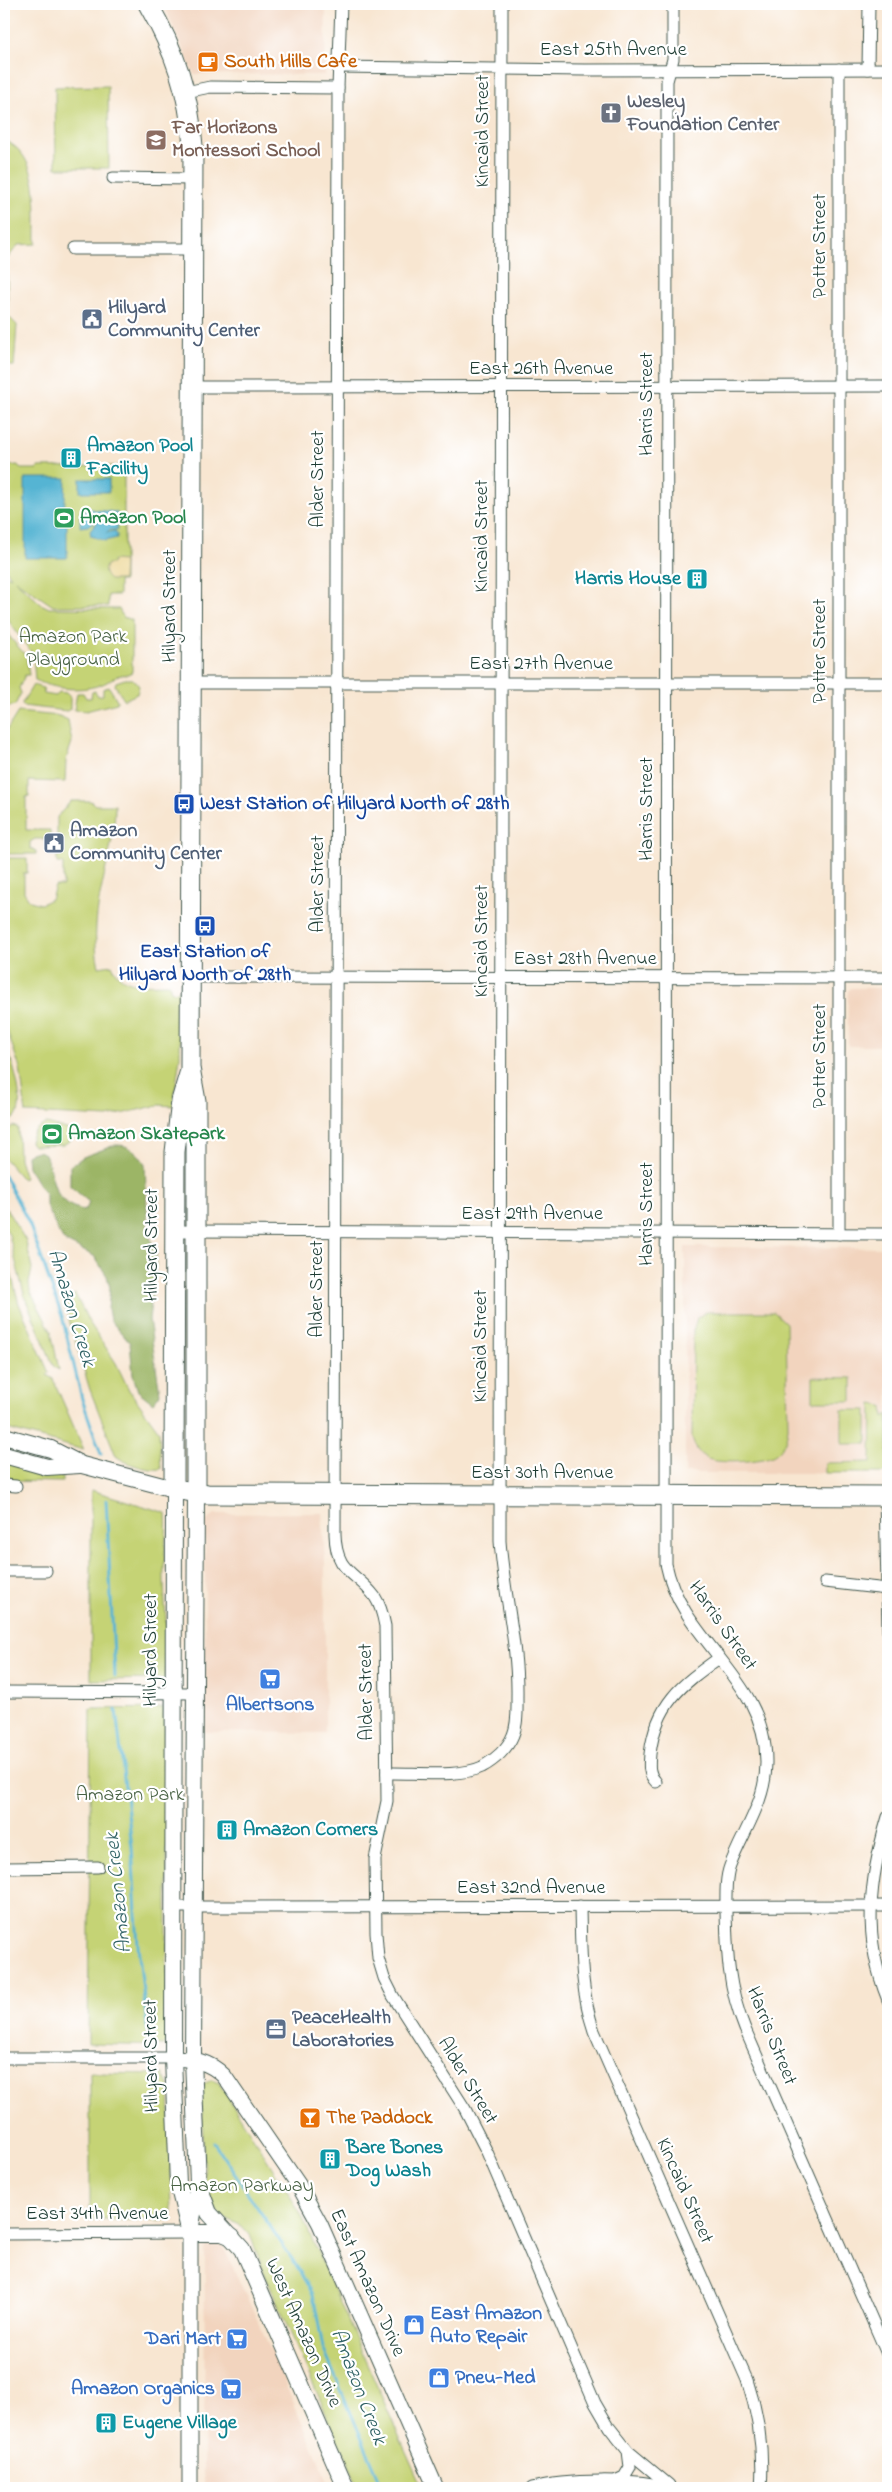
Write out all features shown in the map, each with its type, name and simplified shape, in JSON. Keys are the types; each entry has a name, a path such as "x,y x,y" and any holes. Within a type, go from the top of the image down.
{"main road":[{"name":"Hilyard Street","path":"148,4 173,54 186,92 194,146 192,977 190,1068 196,1101 193,2059 198,2183 190,2233"},
{"name":"Hilyard Street","path":"190,1068 181,1101 177,1126 173,1692 173,2058 178,2184 190,2233"},
{"path":"4,1436 51,1449 82,1465 174,1489 196,1492"},
{"path":"4,1455 47,1466 82,1465"},
{"name":"East 30th Avenue","path":"196,1492 334,1495 887,1496"},
{"name":"West Amazon Drive","path":"198,2183 209,2213 242,2248 346,2488"},
{"path":"190,2233 222,2233 232,2237"}],"street":[{"name":"Alder Street","path":"340,4 338,67 337,977 334,1495 337,1555 352,1577 375,1597 382,1610 385,1626 387,1773 385,1821 377,1843 375,1860 378,1958 384,1978 465,2109 487,2152 595,2403 609,2427 628,2451 652,2473 675,2488"},
{"name":"Kincaid Street","path":"387,1773 465,1772 481,1767 506,1748 514,1734 517,1719 518,1675 516,1647 502,1571 500,1495 502,4"},
{"name":"Harris Street","path":"673,4 673,59 667,81 665,1544 669,1580 681,1606 746,1692 757,1714 764,1738 766,1763 763,1788 755,1814 729,1868 726,1906 728,1970 737,2009 888,2356"},
{"path":"868,69 869,4"},
{"name":"East 25th Avenue","path":"338,67 670,70 888,69"},
{"name":"Potter Street","path":"839,69 839,1234"},
{"path":"186,92 210,87 338,88"},
{"path":"113,178 194,180"},
{"path":"73,249 193,249"},
{"name":"East 26th Avenue","path":"193,387 666,388 888,386"},
{"name":"East 27th Avenue","path":"193,683 888,683"},
{"name":"East 28th Avenue","path":"192,977 888,978"},
{"name":"East 29th Avenue","path":"175,1231 888,1234"},
{"path":"4,1485 16,1486"},
{"path":"887,1496 888,1631"},
{"path":"4,1571 46,1571"},
{"path":"824,1582 887,1589"},
{"path":"656,1782 652,1778 649,1768 652,1740 658,1717 672,1696 691,1678 719,1658"},
{"path":"4,1692 195,1692"},
{"path":"888,1817 872,1879 871,1938 874,1960 888,2000"},
{"path":"4,1868 98,1867"},
{"name":"Kincaid Street","path":"580,1906 582,1985 589,2017 747,2380 762,2440 761,2488"},
{"name":"East 32nd Avenue","path":"173,1907 888,1906"},
{"path":"4,2058 173,2058"},
{"name":"East Amazon Drive","path":"173,2058 193,2059 208,2063 224,2076 305,2196 331,2248 436,2488"},
{"name":"East 34th Avenue","path":"4,2234 190,2233"},
{"name":"Hilyard Street","path":"190,2233 190,2488"},
{"path":"611,2482 624,2477 630,2467 628,2451"},
{"path":"532,2488 566,2482 646,2484 670,2488"}],"shaded area":[{"path":"163,4 326,4 325,75 194,74"},
{"path":"851,988 888,988 888,1046 848,1046 848,991"},
{"path":"685,1247 888,1248 888,1473 685,1473"},
{"path":"322,1513 325,1563 325,1733 205,1732 205,1522 215,1514"},
{"path":"222,2244 329,2484 204,2485 205,2249 207,2245"}],"green space":[{"path":"108,86 109,168 56,168 55,87"},
{"path":"4,140 16,148 25,158 31,171 35,200 36,244 18,245 7,259 8,316 17,325 14,366 4,361"},
{"name":"Amazon Pool","path":"18,465 21,469 38,469 38,467 124,466 124,581 119,581 119,595 108,595 108,606 53,606 15,580 41,604 49,608 119,609 123,617 132,620 132,672 117,676 100,685 76,689 67,689 35,680 33,655 10,623 4,608 4,574 11,577 4,566 4,466"},
{"path":"4,623 9,636 26,656 29,675 25,675 19,688 21,693 15,705 4,709"},
{"path":"133,679 139,686 137,694 124,700 115,685 116,682"},
{"path":"33,685 43,688 44,694 56,696 59,692 66,693 70,697 70,709 67,711 23,706 22,703"},
{"path":"109,687 117,703 86,711 74,710 77,693 83,693 86,698 91,698 92,692 95,691 98,696 103,695 103,689"},
{"path":"18,712 59,716 68,720 72,742 66,760 65,782 29,781 29,796 26,797 26,830 50,830 50,839 35,839 30,842 30,848 36,851 36,854 4,854 4,734"},
{"path":"71,801 91,801 95,805 115,805 111,846 98,905 96,925 99,967 112,965 116,973 129,982 136,984 170,984 170,989 173,992 181,991 180,1057 173,1106 159,1105 108,1117 26,1113 20,1068 4,1022 4,858 27,858 27,873 24,873 24,892 30,901 41,904 51,899 55,886 63,886 63,863 57,863 57,817"},
{"path":"4,1039 16,1075 19,1104 16,1116 4,1125 4,1103 6,1100 4,1090"},
{"name":"Amazon Skatepark","path":"46,1124 67,1129 71,1140 63,1145 33,1146 30,1142 31,1138 38,1128"},
{"path":"13,1126 18,1128 19,1159 25,1178 22,1179 4,1158 4,1132"},
{"path":"115,1145 125,1146 133,1150 145,1165 148,1232 156,1252 149,1319 160,1394 153,1403 138,1391 133,1375 130,1343 110,1320 108,1309 110,1288 107,1276 94,1256 64,1241 46,1205 46,1196 28,1167 27,1155 36,1152 45,1154 55,1188 59,1195 72,1207 83,1210 87,1208 89,1202 70,1186 70,1166 83,1157"},
{"path":"4,1205 26,1241 32,1269 29,1283 30,1291 51,1331 59,1370 54,1367 25,1298 9,1235 4,1225"},
{"path":"4,1246 19,1304 49,1373 47,1375 53,1379 84,1450 4,1428"},
{"path":"75,1294 89,1322 116,1363 129,1390 159,1431 161,1469 137,1466 125,1462 116,1456 90,1390 66,1310 66,1301"},
{"path":"706,1312 774,1312 786,1323 788,1428 782,1447 774,1455 751,1461 714,1461 702,1455 694,1444 692,1438 693,1331 697,1318"},
{"path":"813,1377 852,1378 852,1401 813,1401"},
{"path":"872,1404 883,1406 884,1417 888,1414 888,1473 825,1473 825,1463 871,1462"},
{"path":"842,1410 867,1410 867,1444 842,1444"},
{"path":"4,1461 62,1477 62,1482 4,1481"},
{"path":"91,1490 166,1513 164,1594 167,1679 91,1680"},
{"name":"Amazon Park","path":"167,1708 167,2042 163,2046 88,2044 91,1709"},
{"path":"90,2073 164,2074 169,2085 172,2216 170,2220 90,2220"},
{"name":"Amazon Parkway","path":"212,2080 219,2083 300,2212 422,2488 359,2488 266,2277 250,2235 242,2226 222,2217 212,2206 205,2186 201,2088 203,2084"}],"sand":[{"path":"113,560 124,561 123,580 110,580 105,574 107,564 112,564"}],"water":[{"path":"25,478 66,478 64,519 67,520 67,558 25,558"},
{"path":"80,479 109,479 109,492 80,492"},
{"path":"88,507 95,510 117,512 117,530 109,530 106,533 114,531 117,534 117,538 105,541 91,536 90,531 98,521 94,521 88,526 80,527 80,512"}],"waterway":[{"name":"Amazon Creek","path":"4,1175 29,1223 62,1316 82,1399 101,1454"},
{"name":"Amazon Creek","path":"106,1500 115,1676"},
{"name":"Amazon Creek","path":"116,1710 132,1847 138,1946 149,2043"},
{"name":"Amazon Creek","path":"214,2143 292,2259 313,2294 323,2348 383,2488"}],"place":[{"name":"South Hills Cafe","path":"208,62"},
{"name":"Wesley Foundation Center","path":"611,113"},
{"name":"Far Horizons Montessori School","path":"156,140"},
{"name":"Hilyard Community Center","path":"92,319"},
{"name":"Amazon Pool Facility","path":"71,458"},
{"name":"Amazon Pool","path":"64,518"},
{"name":"Harris House","path":"697,579"},
{"name":"West Station of Hilyard North of 28th","path":"184,804"},
{"name":"Amazon Community Center","path":"54,843"},
{"name":"East Station of Hilyard North of 28th","path":"205,926"},
{"name":"Amazon Skatepark","path":"52,1134"},
{"name":"Albertsons","path":"270,1679"},
{"name":"Amazon Corners","path":"227,1830"},
{"name":"PeaceHealth Laboratories","path":"276,2029"},
{"name":"The Paddock","path":"310,2118"},
{"name":"Bare Bones Dog Wash","path":"330,2159"},
{"name":"East Amazon Auto Repair","path":"414,2325"},
{"name":"Dari Mart","path":"237,2339"},
{"name":"Pneu-Med","path":"439,2378"},
{"name":"Amazon Organics","path":"231,2389"},
{"name":"Eugene Village","path":"106,2423"}],"park label":[{"name":"Amazon Park Playground","path":"73,648"}]}
